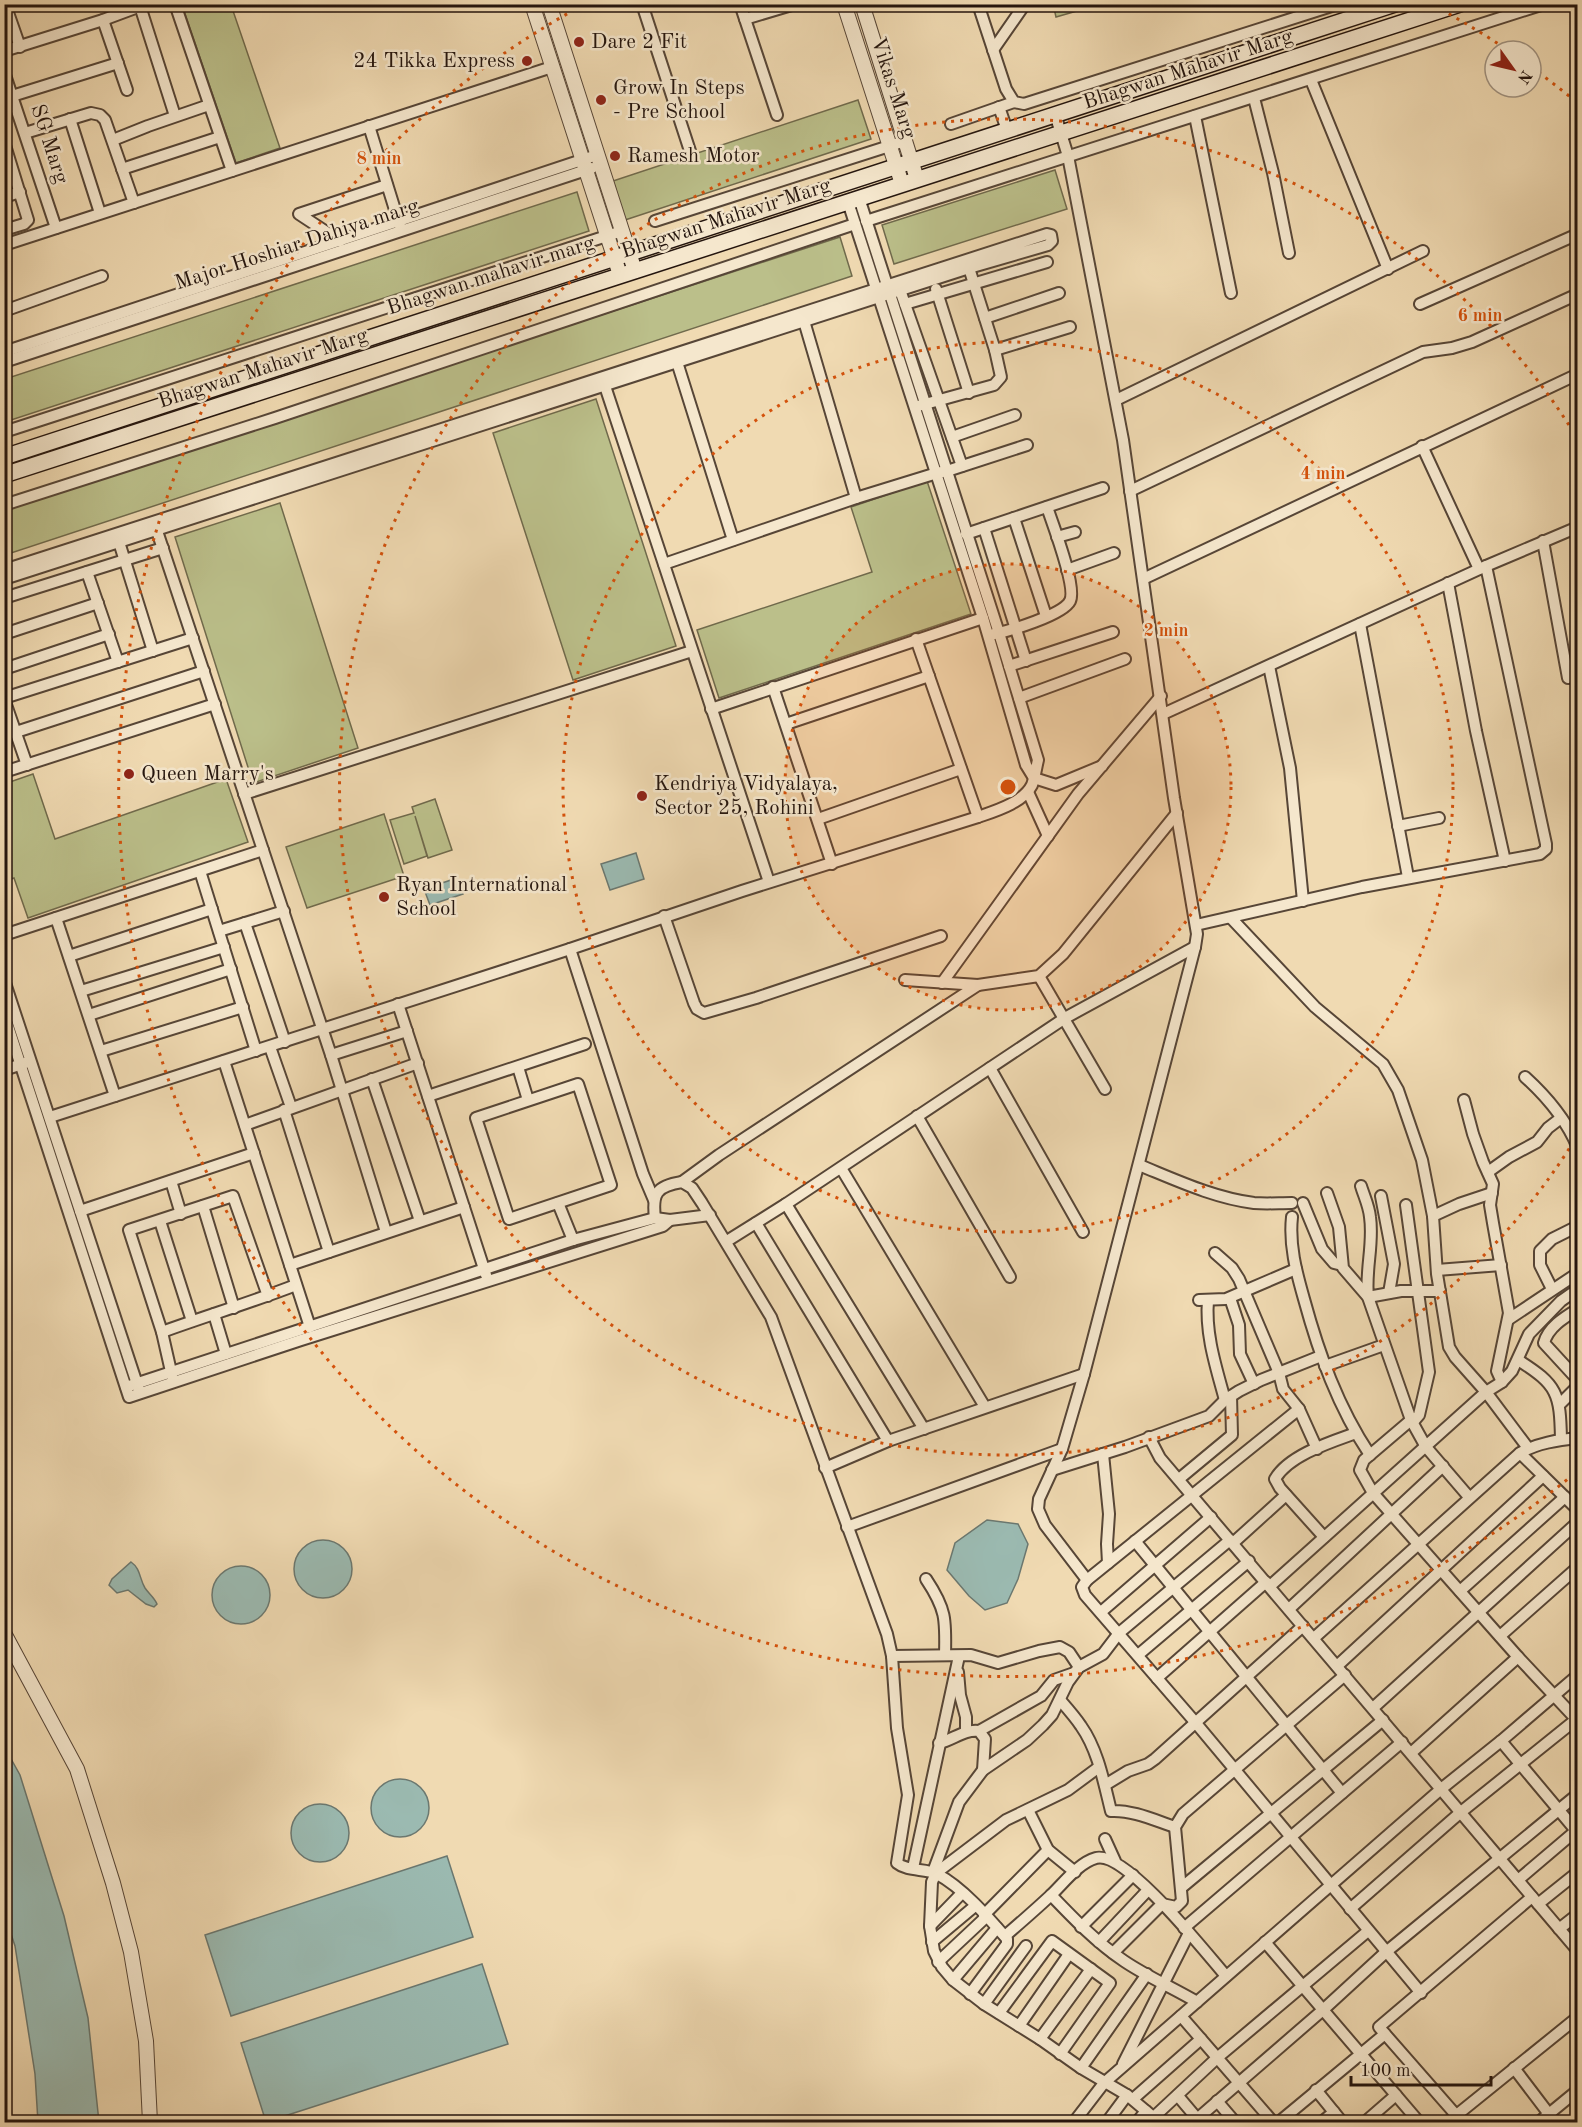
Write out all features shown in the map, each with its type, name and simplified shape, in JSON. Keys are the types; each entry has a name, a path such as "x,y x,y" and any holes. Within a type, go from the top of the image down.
{"main road":[{"name":"Bhagwan Mahavir Marg","path":"912,161 1395,4"},
{"name":"Bhagwan Mahavir Marg","path":"4,475 1460,4"},
{"name":"Bhagwan mahavir marg","path":"4,457 912,161"},
{"path":"116,420 123,436"}],"street":[{"path":"5,4 20,47"},
{"path":"175,4 232,171"},
{"path":"532,4 608,236 622,255 628,273"},
{"path":"642,4 690,150"},
{"path":"740,4 777,116"},
{"path":"745,19 795,4"},
{"name":"Vikas Marg","path":"844,4 902,184"},
{"name":"Vikas Marg","path":"861,4 918,179"},
{"path":"978,4 1006,89 1014,102"},
{"path":"993,50 1025,4"},
{"path":"951,124 1014,102 1024,104 1032,102 1338,4"},
{"path":"4,505 355,392 860,223 1544,4"},
{"path":"4,51 143,5 175,116"},
{"path":"551,5 622,231 622,255"},
{"path":"103,20 127,90"},
{"path":"12,96 118,63"},
{"path":"4,245 552,67"},
{"name":"SG Marg","path":"4,72 56,228"},
{"path":"1311,80 1388,269"},
{"path":"1254,98 1273,173 1289,253"},
{"path":"113,140 209,105"},
{"path":"999,107 1007,130"},
{"path":"25,133 91,113 100,115 105,120 113,140 134,203"},
{"path":"1054,114 1068,156 1116,400 1177,813 1196,925 1195,947 1084,1374 1062,1449 1040,1499 1040,1514 1051,1533 1087,1580"},
{"path":"1195,116 1232,293"},
{"path":"70,119 100,213"},
{"path":"369,126 400,227"},
{"path":"122,169 220,137"},
{"path":"655,221 905,141"},
{"path":"4,142 28,220 24,224 4,230"},
{"name":"Major Hoshiar Dahiya marg","path":"5,356 599,160"},
{"path":"340,241 299,214 387,185"},
{"path":"4,197 20,192"},
{"path":"50,1117 570,949 769,882 978,818 1028,792 1038,760 1009,666 994,634 983,618 942,472 853,200"},
{"name":"Major Hoshiar Dahiya marg","path":"5,356 340,241 400,227"},
{"path":"4,432 622,231"},
{"path":"4,570 155,526 604,381 883,291 1047,234 1051,235 1052,241 1048,245 900,290 883,291 804,321 676,362 604,381"},
{"path":"1420,304 1578,234"},
{"path":"1116,400 1423,251"},
{"path":"905,304 1047,262"},
{"path":"920,405 994,385 1001,377 995,350 969,268"},
{"path":"4,311 102,276"},
{"path":"933,280 969,393"},
{"path":"900,290 962,466"},
{"path":"985,318 1059,293"},
{"path":"1131,491 1412,357 1432,350 1452,348 1472,342 1578,294"},
{"path":"804,321 856,498"},
{"path":"995,350 1070,327"},
{"path":"676,362 733,540"},
{"path":"1143,579 1578,374"},
{"path":"604,381 769,882"},
{"path":"952,436 1015,414"},
{"path":"664,564 856,498 1027,445"},
{"path":"1196,925 1408,878 1540,854 1546,849 1483,567 1422,446"},
{"path":"942,472 966,534 994,634 1026,765 1034,778 1056,785 1102,766"},
{"path":"966,534 1103,488"},
{"path":"994,634 1062,610 1071,599 1072,591 1067,570 1047,507"},
{"path":"1014,518 1046,616"},
{"path":"4,579 119,542 155,526"},
{"path":"155,526 284,911 386,1232"},
{"path":"1163,714 1483,567 1578,527"},
{"path":"984,528 1026,661"},
{"path":"1056,537 1075,532"},
{"path":"119,542 153,651"},
{"path":"1543,542 1568,678"},
{"path":"4,598 163,548"},
{"path":"1067,570 1114,554"},
{"path":"87,572 118,662"},
{"path":"1448,583 1476,731 1505,861"},
{"path":"4,634 98,603"},
{"path":"711,709 983,618"},
{"path":"1360,624 1408,878"},
{"path":"1009,666 1113,632"},
{"path":"4,669 109,634"},
{"path":"27,765 4,699 193,638"},
{"path":"916,639 978,818"},
{"path":"244,794 692,651"},
{"path":"1019,698 1125,659"},
{"path":"1269,666 1290,768 1303,901"},
{"path":"16,732 204,671"},
{"path":"786,724 929,676"},
{"path":"773,687 832,864"},
{"path":"942,983 1048,836 1102,766 1161,696"},
{"path":"4,772 214,704"},
{"path":"818,819 960,769"},
{"path":"1028,792 1048,836"},
{"path":"905,980 978,985 1039,976 1063,954 1177,813"},
{"path":"1398,826 1439,819"},
{"path":"4,935 263,850"},
{"path":"200,871 256,1051"},
{"path":"69,956 212,909"},
{"path":"219,931 284,911"},
{"path":"664,916 694,1003 704,1013 756,998 941,936"},
{"path":"56,918 115,1096"},
{"path":"1230,918 1315,1007 1383,1064 1398,1090 1415,1134 1422,1160 1433,1216 1437,1270 1449,1347 1486,1392 1524,1451 1544,1476 1578,1510"},
{"path":"245,923 285,1041"},
{"path":"81,991 224,947"},
{"path":"727,1241 841,1168 1065,1018 1195,947"},
{"path":"570,949 643,1174 654,1200 655,1218"},
{"path":"89,1015 231,969"},
{"path":"1039,976 1105,1089"},
{"path":"4,980 26,1063 126,1387 139,1389 663,1226 670,1220"},
{"path":"654,1200 659,1190 682,1182 719,1155 978,985"},
{"path":"398,1004 488,1281"},
{"path":"101,1051 243,1007"},
{"path":"4,1014 50,1117 139,1389"},
{"path":"331,1055 407,1031"},
{"path":"428,1096 585,1044"},
{"path":"270,1047 329,1252"},
{"path":"224,1061 310,1327"},
{"path":"4,1070 26,1063"},
{"path":"245,1125 418,1063"},
{"path":"518,1067 528,1100"},
{"path":"990,1068 1083,1232"},
{"path":"1526,1077 1540,1090 1561,1118 1578,1148"},
{"path":"372,1079 420,1221"},
{"path":"578,1084 611,1185 509,1219 476,1118 528,1100 578,1084"},
{"path":"1464,1100 1473,1134 1494,1184 1490,1205 1509,1319 1497,1371 1502,1382"},
{"path":"917,1116 1010,1277"},
{"path":"1488,1172 1509,1157 1537,1142 1551,1125 1561,1118"},
{"path":"80,1211 254,1153"},
{"path":"1139,1165 1235,1200 1255,1203 1292,1203"},
{"path":"841,1168 985,1407"},
{"path":"171,1181 181,1214"},
{"path":"682,1182 692,1188 710,1215 771,1317 886,1634 892,1656 896,1719 909,1795 896,1860 899,1865 935,1873 953,1883 1001,1932 1007,1944 970,1994"},
{"path":"1360,1186 1370,1215 1368,1297 1384,1345 1412,1421 1426,1447 1469,1497"},
{"path":"1327,1193 1339,1227 1342,1265 1346,1273 1368,1297"},
{"path":"1433,1216 1492,1193"},
{"path":"173,1377 162,1332 129,1230 233,1196 268,1296"},
{"path":"1381,1196 1394,1264 1389,1293"},
{"path":"558,1203 573,1240"},
{"path":"1304,1203 1322,1249 1334,1263 1342,1265"},
{"path":"786,1204 924,1429"},
{"path":"1350,1909 1461,1812 1577,1719 1518,1657 1373,1493 1360,1470 1364,1460 1419,1415 1429,1372 1406,1205"},
{"path":"203,1206 234,1308"},
{"path":"290,1265 464,1207"},
{"path":"173,1377 226,1354 573,1240 655,1218 670,1220 710,1215"},
{"path":"1292,1217 1292,1246 1296,1269 1323,1361 1341,1407 1370,1455"},
{"path":"160,1221 192,1321"},
{"path":"756,1223 888,1441"},
{"path":"1552,1289 1540,1264 1540,1251 1552,1239 1578,1226"},
{"path":"1215,1254 1232,1268 1279,1373 1283,1389 1299,1409 1317,1449"},
{"path":"1437,1270 1501,1265"},
{"path":"1179,1479 1232,1435 1228,1398 1210,1340 1204,1300 1230,1298 1296,1269"},
{"path":"1509,1319 1578,1273"},
{"path":"162,1332 296,1285"},
{"path":"1157,1678 1324,1537 1486,1392 1502,1382 1512,1371 1529,1334 1561,1301 1578,1289"},
{"path":"1368,1297 1419,1290 1440,1292"},
{"path":"1230,1298 1239,1325 1240,1354 1254,1384"},
{"path":"1578,1309 1552,1328 1544,1339 1545,1346 1578,1380"},
{"path":"214,1314 226,1354"},
{"path":"1052,1470 1209,1416 1228,1398 1279,1373 1384,1345"},
{"path":"1518,1360 1546,1380 1560,1404 1561,1439"},
{"path":"825,1468 888,1441 1084,1374"},
{"path":"1560,1404 1578,1386"},
{"path":"1299,1409 1087,1580 1082,1587 1421,1993"},
{"path":"1324,1537 1286,1495 1275,1479 1293,1461 1356,1433"},
{"path":"1149,1437 1160,1458 1578,1951"},
{"path":"1314,1638 1469,1497 1524,1451 1561,1439 1578,1438"},
{"path":"847,1527 1062,1449"},
{"path":"1103,1454 1109,1514 1106,1549 1108,1563"},
{"path":"1289,1610 1443,1467"},
{"path":"1162,1904 1176,1907 1182,1901 1175,1827 1183,1814 1286,1724 1441,1569 1544,1476"},
{"path":"939,1743 951,1740 966,1731 979,1731 1041,1695 1054,1680 1077,1670 1103,1654 1119,1633 1286,1495"},
{"path":"1460,1591 1565,1497"},
{"path":"1101,1612 1211,1517"},
{"path":"1373,1708 1578,1522"},
{"path":"1136,1541 1341,1793"},
{"path":"1137,1655 1249,1561"},
{"path":"1500,1636 1578,1567"},
{"path":"926,1579 944,1611 945,1655"},
{"path":"1105,1785 1128,1771 1148,1764 1303,1626"},
{"path":"4,1633 77,1769 107,1863 131,1952 147,2041 150,2122"},
{"path":"892,1656 945,1655 957,1661 980,1657 998,1663 1060,1647 1069,1652 1077,1670"},
{"path":"1411,1753 1518,1657"},
{"path":"912,1868 957,1661"},
{"path":"957,1661 966,1731"},
{"path":"1077,1670 1043,1725 1027,1740 983,1770 959,1802 932,1881 930,1926 932,1942 939,1962 954,1980 984,2004 1104,2083 1130,2097 1147,2115 1154,2116 1217,2058 1368,1931"},
{"path":"1074,2122 1104,2083 1441,1789 1578,1675"},
{"path":"1060,1700 1082,1727 1099,1767 1111,1811 1124,1810 1175,1827"},
{"path":"1181,1888 1383,1719"},
{"path":"979,1731 985,1739 983,1770"},
{"path":"1501,1741 1577,1831 1518,1880"},
{"path":"1121,2068 1187,1930 1290,1836 1402,1742"},
{"path":"935,1873 1006,1820 1068,1790 1099,1767"},
{"path":"1178,2096 1198,2121 1217,2101 1386,1952 1578,1794"},
{"path":"1028,1810 1041,1841 1048,1850 1075,1872"},
{"path":"1105,1839 1115,1861"},
{"path":"939,1962 1048,1850"},
{"path":"954,1980 1001,1932 1051,1895 1075,1872 1098,1857 1115,1861 1133,1875 1187,1930 1226,1976"},
{"path":"1578,1872 1535,1900 1379,2027 1452,2119 1578,2017"},
{"path":"1081,1927 1133,1875"},
{"path":"1099,1942 1148,1890"},
{"path":"930,1926 962,1893"},
{"path":"1051,1895 1081,1927 1113,1953 1197,2002"},
{"path":"1113,1953 1162,1904"},
{"path":"932,1942 975,1906"},
{"path":"1559,1929 1578,1914"},
{"path":"999,2013 1052,1941 1110,1983 1060,2054"},
{"path":"1265,1942 1419,2122"},
{"path":"984,2004 1026,1946"},
{"path":"1019,2026 1069,1954"},
{"path":"1040,2039 1091,1970"},
{"path":"1081,2068 1147,1974"},
{"path":"1181,2016 1273,2122"},
{"path":"1279,2122 1385,2034"},
{"path":"1107,2122 1130,2097 1201,2039"},
{"path":"1514,2068 1548,2120 1578,2090"},
{"path":"1316,2090 1342,2122"},
{"path":"1365,2122 1396,2095"},
{"path":"1217,2101 1235,2122"},
{"path":"1322,2122 1334,2112"},
{"path":"1137,2122 1147,2115"}],"green space":[{"path":"1053,4 1098,4 1098,5 1056,17"},
{"path":"182,5 231,5 280,148 236,163"},
{"path":"858,100 871,139 625,220 613,181"},
{"path":"1055,170 1067,209 894,264 882,225"},
{"path":"577,192 589,231 5,422 5,379"},
{"path":"840,237 852,276 5,555 4,510"},
{"path":"596,399 676,646 573,680 493,433"},
{"path":"927,481 971,614 719,698 697,630 872,572 851,507"},
{"path":"280,503 358,748 253,783 175,537"},
{"path":"33,774 55,839 226,779 248,842 28,918 14,878 5,881 4,784"},
{"path":"435,799 452,850 428,858 415,816 427,856 404,864 390,820 414,813 412,807"},
{"path":"384,814 404,876 307,908 286,847"}],"water":[{"path":"636,853 644,879 610,890 601,864"},
{"path":"457,878 463,894 430,905 424,889"},
{"path":"987,1520 1018,1524 1028,1544 1018,1579 1007,1603 985,1610 969,1596 947,1570 955,1543"},
{"path":"323,1540 334,1542 347,1553 352,1569 350,1580 339,1593 323,1598 312,1596 299,1585 294,1569 296,1558 307,1545"},
{"path":"131,1562 138,1571 145,1588 156,1602 154,1607 146,1604 128,1590 117,1593 109,1585 112,1579"},
{"path":"241,1566 252,1568 265,1579 270,1595 268,1606 257,1619 241,1624 230,1622 217,1611 212,1595 214,1584 225,1571"},
{"path":"5,1748 20,1775 64,1916 88,2018 99,2122 38,2122 35,2074 15,1946 5,1916"},
{"path":"400,1779 411,1781 424,1792 429,1808 427,1819 416,1832 400,1837 389,1835 376,1824 371,1808 373,1797 384,1784"},
{"path":"320,1804 331,1806 344,1817 349,1833 347,1844 336,1857 320,1862 309,1860 296,1849 291,1833 293,1822 304,1809"},
{"path":"447,1856 473,1937 231,2016 205,1935"},
{"path":"482,1964 508,2044 266,2122 241,2043"}],"place":[{"name":"Dare 2 Fit","path":"579,42"},
{"name":"24 Tikka Express","path":"527,61"},
{"name":"Grow In Steps - Pre School","path":"601,100"},
{"name":"Ramesh Motor","path":"615,156"},
{"name":"Queen Marry's","path":"129,774"},
{"name":"Kendriya Vidyalaya, Sector 25, Rohini","path":"642,796"},
{"name":"Ryan International School","path":"384,897"}]}
